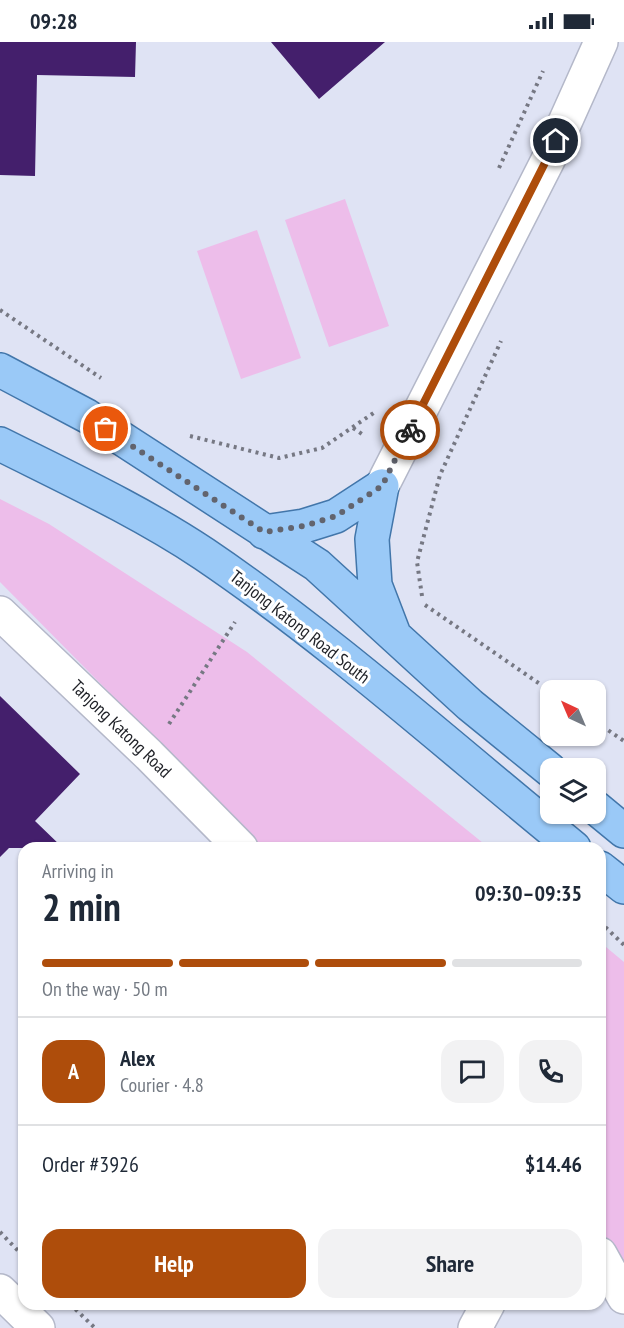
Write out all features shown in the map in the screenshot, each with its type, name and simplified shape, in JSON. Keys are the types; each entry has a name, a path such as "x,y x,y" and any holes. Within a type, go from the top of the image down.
{"main road":[{"path":"0,370 87,416 316,565 470,705 540,762"},
{"name":"Tanjong Katong Road South","path":"0,444 88,488 202,553 288,616 567,842"},
{"path":"264,532 304,526 336,516 382,486"},
{"path":"382,486 372,539 375,585 396,639"},
{"path":"606,816 624,831"},
{"path":"606,873 624,887"}],"street":[{"path":"382,486 548,160 601,42"},
{"name":"Tanjong Katong Road","path":"0,613 149,755 224,842"},
{"path":"606,1265 624,1297"},
{"path":"475,1328 485,1310"}],"path":[{"path":"498,169 547,63"},
{"path":"0,310 108,382"},
{"path":"504,334 440,475 417,562 418,572 423,604 540,684"},
{"path":"186,435 279,458 322,448 372,415 379,406"},
{"path":"169,725 240,615"},
{"path":"606,729 624,741"},
{"path":"606,928 624,945"},
{"path":"0,1232 18,1251"},
{"path":"76,1310 95,1328"}],"shaded area":[{"path":"345,199 389,326 329,347 285,220"},
{"path":"257,230 301,358 241,379 197,251"},
{"path":"0,499 49,524 247,652 482,842 257,842 0,582"},
{"path":"606,947 624,962 624,1269 606,1237"}],"building":[{"path":"0,42 136,42 135,77 37,75 35,176 0,175"},
{"path":"271,42 385,42 319,99"},
{"path":"0,696 80,774 35,821 57,842 18,842 18,848 9,848 0,857"}],"way so far":[{"path":"106,429 264,532 304,526 336,516 382,486 410,430"}],"route":[{"path":"410,430 556,141"}]}
